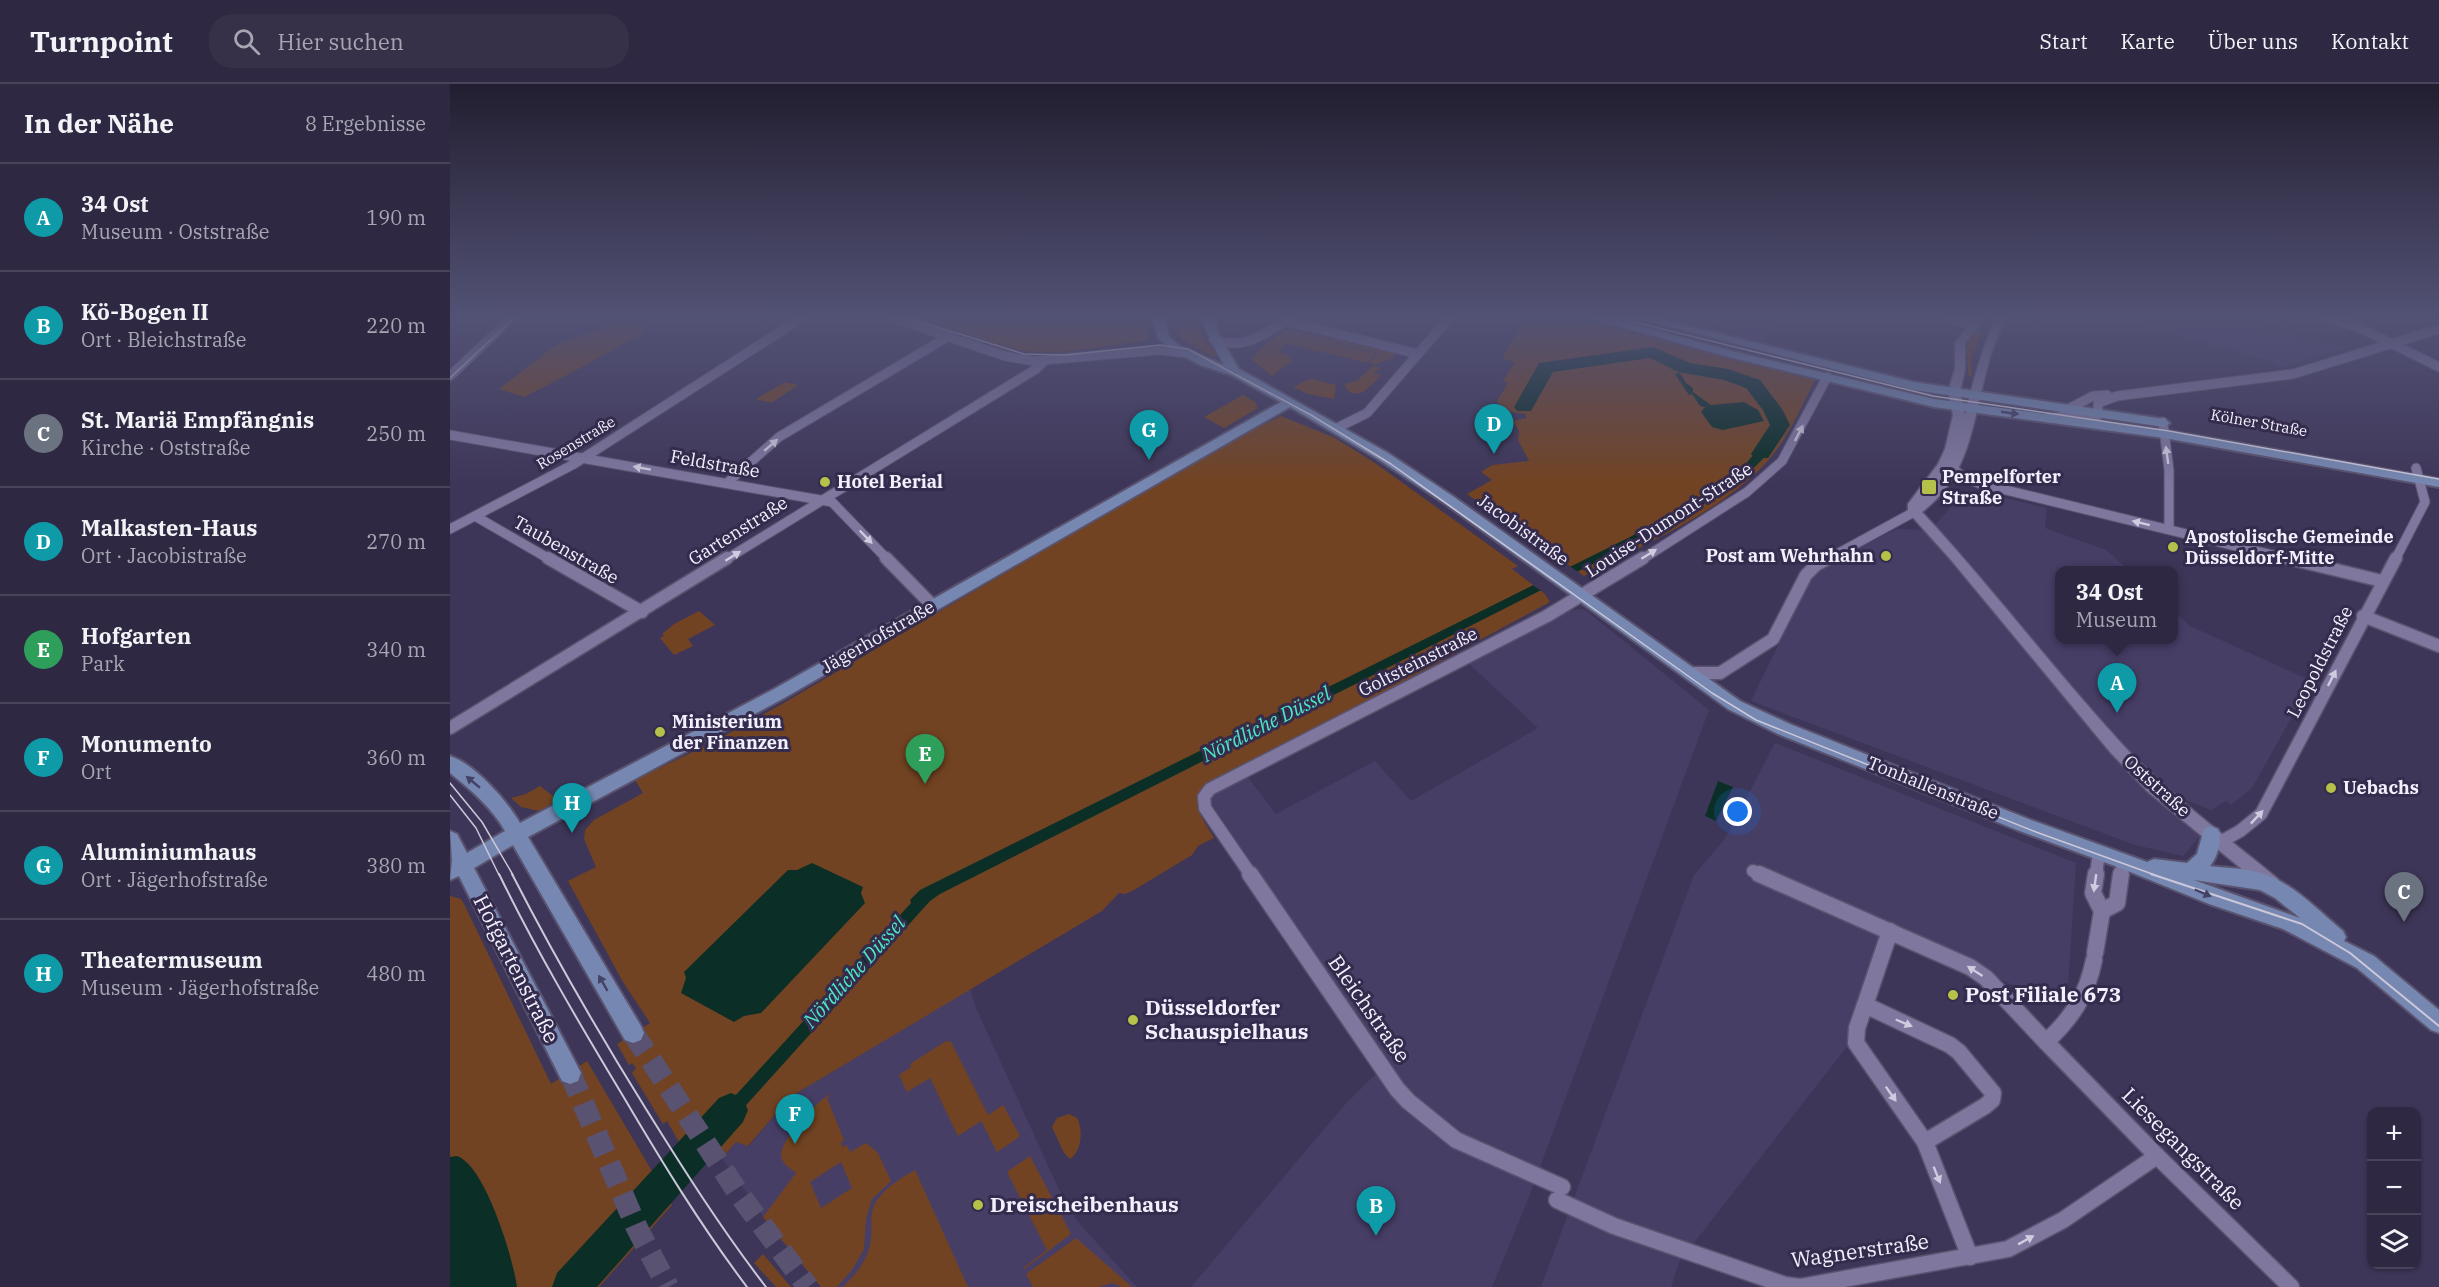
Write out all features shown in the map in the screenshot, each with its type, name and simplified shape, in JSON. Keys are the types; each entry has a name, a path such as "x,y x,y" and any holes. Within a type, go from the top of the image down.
{"main road":[{"name":"Jacobistraße","path":"1237,373 1337,428 1421,481 1732,704"},
{"path":"1811,373 1934,403 1965,400"},
{"path":"1861,373 1965,400"},
{"name":"Kölner Straße","path":"1965,400 2070,408 2164,428 2418,474 2439,483"},
{"name":"Kölner Straße","path":"1965,400 2048,418 2164,428"},
{"name":"Jägerhofstraße","path":"456,868 780,693 1290,402"},
{"name":"Kölner Straße","path":"2418,474 2439,472"},
{"name":"Tonhallenstraße","path":"1732,704 1784,729 2099,852 2145,867 2192,870 2251,878 2282,892"},
{"path":"450,763 495,803 517,834 633,1033"},
{"name":"Hofgartenstraße","path":"450,839 456,868 570,1073"},
{"path":"2192,870 2205,860 2214,842"},
{"name":"Tonhallenstraße","path":"2126,861 2216,898 2289,922 2367,963"},
{"name":"Oststraße","path":"2282,892 2439,1023"}],"street":[{"name":"Rosenstraße","path":"450,529 583,458 715,373"},
{"path":"727,483 779,437 886,373"},
{"name":"Gartenstraße","path":"450,728 1028,373"},
{"path":"1337,428 1367,413 1401,373"},
{"path":"1688,673 1720,672 1773,639 1806,575 1816,566 1870,533 1914,512 1937,493 1954,469 1965,400 1961,373"},
{"path":"1914,512 1914,504 1941,470 1949,455 1959,415 1978,373"},
{"path":"2096,415 2100,400 2117,396 2296,373"},
{"name":"Louise-Dumont-Straße","path":"1582,597 1760,482 1782,461 1791,447 1827,377"},
{"path":"2070,408 2092,396 2117,396"},
{"name":"Kölner Straße","path":"2048,418 2096,415"},
{"path":"2164,428 2169,470 2169,529"},
{"name":"Feldstraße","path":"450,435 832,502 933,606"},
{"path":"1954,469 1964,477 1982,484 2382,581"},
{"name":"Leopoldstraße","path":"2214,842 2254,822 2261,814 2363,616 2425,502 2418,474"},
{"name":"Oststraße","path":"1914,512 1956,556 2116,748 2153,786 2214,842 2282,892"},
{"name":"Taubenstraße","path":"475,516 642,612"},
{"name":"Goltsteinstraße","path":"1206,792 1582,597"},
{"path":"2363,616 2439,646"},
{"name":"Bleichstraße","path":"1206,792 1202,802 1205,808 1397,1089 1408,1101 1456,1140 1560,1193"},
{"path":"2046,1042 2070,1020 2090,984 2102,911 2093,893 2099,852"},
{"path":"2102,911 2117,903 2126,861"},
{"name":"Liesegangstraße","path":"1753,871 1970,967 1986,978 2157,1156 2291,1287"},
{"path":"1890,931 1857,1028 1856,1043 1925,1142 1970,1257"},
{"path":"1865,1005 1950,1045 1959,1052 1993,1093 1992,1100 1985,1106 1925,1142"},
{"name":"Wagnerstraße","path":"1560,1193 1614,1226 1785,1285 1800,1287 2008,1249 2062,1220 2157,1156"}],"shaded area":[{"path":"520,373 570,373 524,397 499,389"},
{"path":"1365,373 1377,373 1381,376 1362,392 1348,391 1344,384 1356,381"},
{"path":"1508,373 1788,373 1815,380 1779,447 1745,483 1724,499 1654,541 1584,576 1467,494 1492,480 1481,472 1492,465 1529,461 1518,440 1519,431 1513,421 1527,418 1525,414 1506,411 1497,401 1508,383 1503,381"},
{"path":"1313,379 1336,385 1334,399 1308,394 1293,387"},
{"path":"785,382 798,385 771,403 756,399"},
{"path":"1243,395 1255,402 1258,408 1224,428 1204,417"},
{"path":"1281,416 1335,438 1375,463 1518,566 1512,569 1545,594 1550,602 1206,788 1201,795 1199,807 1214,838 1198,846 1192,855 1134,890 1125,894 1119,893 1102,911 790,1097 748,1146 736,1142 722,1158 708,1137 688,1158 667,1121 663,1124 632,1073 636,1068 632,1063 629,1065 617,1044 650,1023 623,982 568,881 596,867 584,839 585,830 594,820 643,793 635,780 715,741 782,704 1223,445"},
{"path":"1989,494 2047,508 2045,528 2106,550 2124,566 2055,566 2055,644 2178,644 2178,615 2190,626 2312,681 2252,788 2231,805 2226,801 2211,810 2166,792 2120,747 1934,526 1959,498 1979,505 1980,500 1987,502"},
{"path":"1897,529 1927,530 2203,833 2183,856 2135,845 1751,701 1811,578 1831,561"},
{"path":"1584,609 1709,710 1529,1197 1492,1287 1191,1287 1342,1108 1388,1062 1207,797 1246,775 1276,814 1375,761 1411,801 1538,728 1467,662 1565,611"},
{"path":"699,611 715,625 688,639 693,646 674,655 660,638 664,636 662,634 674,624"},
{"path":"1775,743 2076,863 2068,986 2043,999 1882,925 1849,1044 1679,1262 1671,1287 1541,1287 1694,875 1725,839"},
{"path":"540,786 558,800 539,811 521,807 511,798 526,794"},
{"path":"450,896 461,899 465,906 551,1084 587,1061 672,1205 599,1287 450,1287"},
{"path":"970,989 976,1008 1067,1207 1137,1287 821,1287 774,1232 722,1158 736,1142 749,1146 790,1097"},
{"path":"946,1041 951,1042 988,1115 1003,1105 1019,1134 1019,1137 997,1152 981,1121 958,1136 930,1078 907,1092 899,1075 911,1067 910,1064"},
{"path":"831,1093 827,1098 844,1140 841,1142 842,1147 847,1145 850,1152 866,1143 878,1153 891,1181 872,1199 866,1219 864,1249 852,1270 837,1287 821,1287 763,1217 796,1173 787,1166 781,1156 786,1140 809,1112","holes":["841,1162 852,1188 821,1208 810,1182"]},
{"path":"1069,1114 1077,1118 1081,1134 1077,1151 1070,1159 1064,1153 1052,1127 1057,1118"},
{"path":"1030,1156 1071,1234 1024,1269 1047,1250 1007,1172"},
{"path":"915,1170 968,1287 843,1287 857,1271 868,1253 875,1204 890,1186"},
{"path":"1076,1238 1132,1287 1121,1287 1113,1283 1098,1287 1033,1287 1026,1274"},
{"path":"763,1254 791,1287 776,1287 754,1263"}],"water":[{"path":"1680,373 1686,383 1693,388 1693,392 1711,405 1744,402 1758,410 1764,421 1723,430 1712,427 1701,412 1705,407 1700,406 1692,394 1689,395 1675,374"},
{"path":"1783,422 1778,438 1767,455 1750,470 1710,500 1656,532 940,894 930,901 712,1143 704,1130 911,903 910,900 920,890 1630,537 1730,477 1748,461 1772,431"},
{"path":"1718,781 1733,787 1716,821 1705,816"},
{"path":"812,863 863,887 861,893 865,903 761,1013 744,1016 734,1022 681,993 686,978 684,972 788,870 797,870"},
{"path":"457,1156 467,1163 478,1176 487,1194 504,1235 517,1287 450,1287 450,1157"},
{"path":"660,1178 668,1191 612,1255 604,1240"},
{"path":"591,1254 599,1268 582,1287 560,1287"}],"pier":[{"path":"1568,565 1581,574 1545,593 1532,585"}],"waterway":[{"name":"Nördliche Düssel","path":"1524,407 1543,373"},
{"name":"Nördliche Düssel","path":"1717,373 1753,384 1772,409 1780,425 1761,454"},
{"name":"Nördliche Düssel","path":"571,1287 731,1110"}],"tunnel":[{"path":"633,1033 739,1194 808,1287"},
{"path":"570,1073 637,1228 668,1287"}],"tram line":[{"path":"450,378 455,373"},
{"path":"1233,373 1311,415 1391,464 1712,693 1756,720 2036,832 2155,875"},
{"path":"1841,373 1933,396 2169,431 2439,479"},
{"path":"450,783 482,822 513,875"},
{"path":"450,795 476,828 499,875"},
{"path":"499,874 558,986 638,1121 698,1217 747,1287"},
{"path":"512,874 593,1022 628,1080 704,1200 766,1287"},
{"path":"2151,874 2302,924 2350,953 2439,1026"}],"place":[{"name":"Malkasten-Haus","path":"1494,454"},
{"name":"Aluminiumhaus","path":"1149,460"},
{"name":"Hotel Berial","path":"825,482"},
{"name":"Pempelforter Straße","path":"1929,487"},
{"name":"Apostolische Gemeinde Düsseldorf-Mitte","path":"2173,547"},
{"name":"Post am Wehrhahn","path":"1886,556"},
{"name":"34 Ost","path":"2117,713"},
{"name":"Ministerium der Finanzen","path":"660,732"},
{"name":"Hofgarten","path":"925,784"},
{"name":"Uebachs","path":"2331,788"},
{"name":"Theatermuseum","path":"572,833"},
{"name":"St. Mariä Empfängnis","path":"2404,922"},
{"name":"Post Filiale 673","path":"1953,995"},
{"name":"Düsseldorfer Schauspielhaus","path":"1133,1020"},
{"name":"Monumento","path":"795,1144"},
{"name":"Dreischeibenhaus","path":"978,1205"},
{"name":"Kö-Bogen II","path":"1376,1236"}]}
